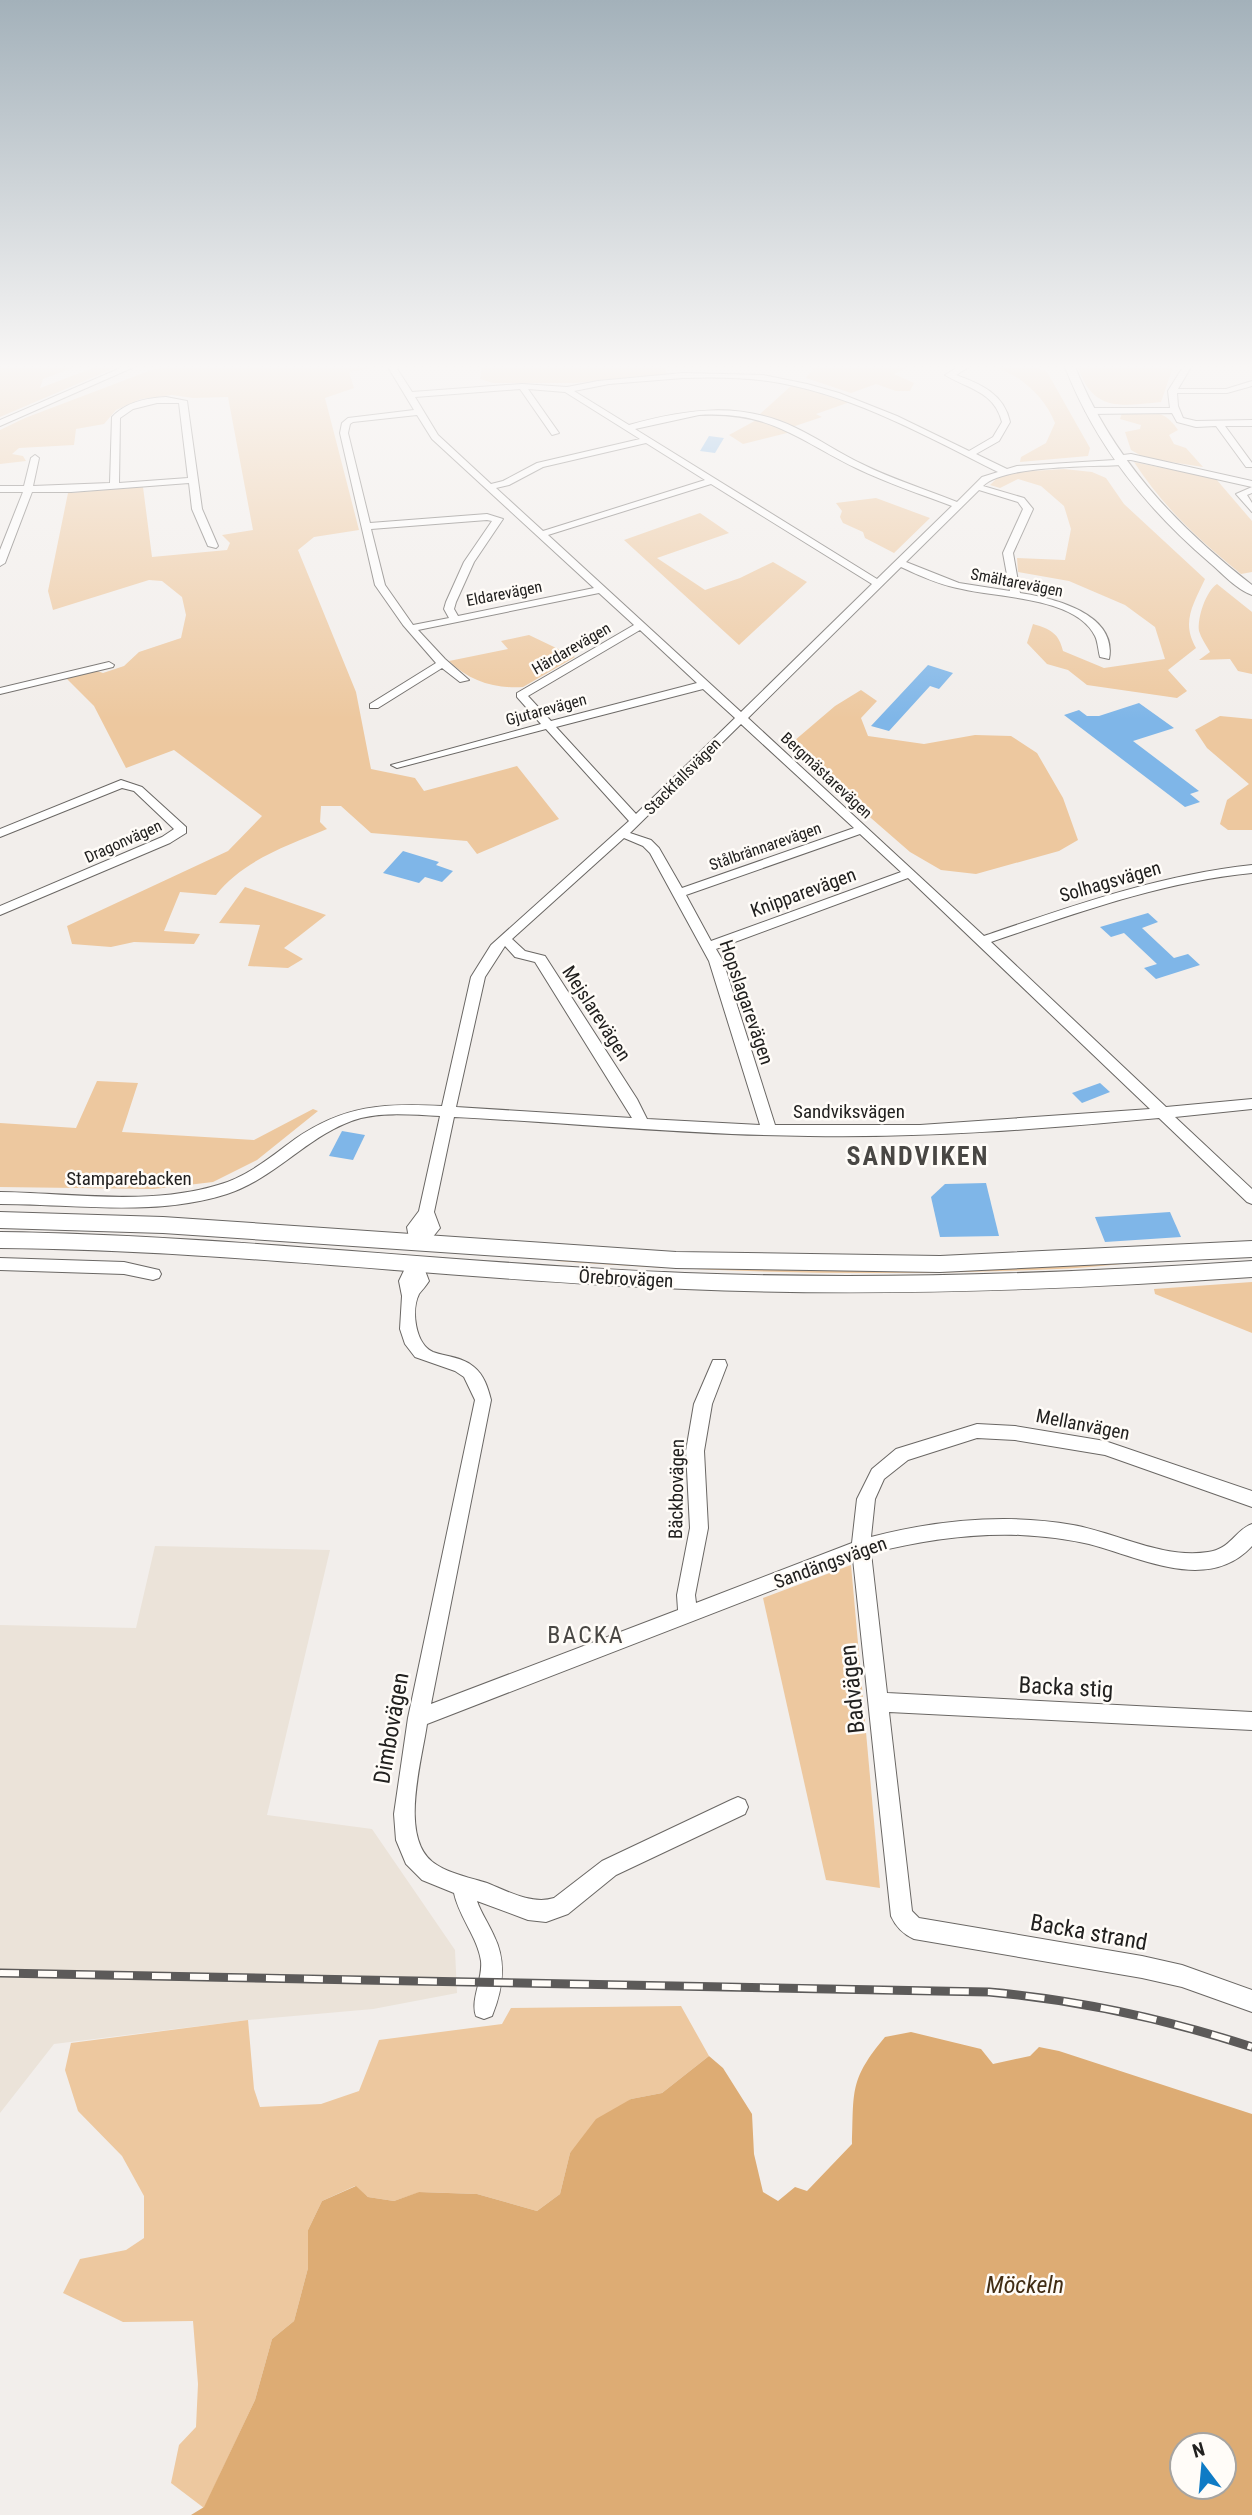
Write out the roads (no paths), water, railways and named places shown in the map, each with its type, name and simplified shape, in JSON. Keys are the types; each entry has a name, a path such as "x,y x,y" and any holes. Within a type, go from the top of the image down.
{"highway":[{"name":"Örebrovägen","path":"0,1220 163,1224 616,1278 855,1285 1065,1282 1252,1269"},
{"name":"Örebrovägen","path":"0,1240 416,1254 847,1264 995,1263 1252,1249"}],"main road":[{"path":"1140,484 1167,518 1252,591"}],"street":[{"path":"0,563 29,484"},
{"path":"0,489 135,484"},
{"path":"193,484 197,509 212,546"},
{"path":"356,484 380,585 443,663 464,680"},
{"name":"Bergmästarevägen","path":"487,484 910,873 1252,1198"},
{"path":"490,487 501,484"},
{"path":"542,534 699,484"},
{"path":"720,484 878,584"},
{"path":"901,484 957,505"},
{"path":"977,486 1021,500 1028,509 1008,553 1016,596"},
{"name":"Stackfallsvägen","path":"416,1254 432,1228 426,1212 478,977 505,939 623,834 977,486"},
{"path":"1252,490 1241,494 1252,509"},
{"path":"366,526 487,517 498,519 469,562 451,602 449,609 455,619"},
{"name":"Smältarevägen","path":"898,562 951,584 1058,605 1086,617 1102,633 1105,657"},
{"name":"Eldarevägen","path":"413,628 601,590"},
{"name":"Härdarevägen","path":"636,821 521,695 640,626"},
{"path":"374,706 443,663"},
{"path":"0,691 109,665"},
{"name":"Gjutarevägen","path":"397,765 704,685"},
{"name":"Dragonvägen","path":"0,832 121,784 138,789 182,830 166,840 0,911"},
{"name":"Stålbrännarevägen","path":"679,893 862,829"},
{"name":"Hopslagarevägen","path":"623,834 647,843 655,851 710,946 722,975 769,1130"},
{"name":"Solhagsvägen","path":"982,941 1151,888 1212,874 1252,869"},
{"name":"Knipparevägen","path":"710,946 910,873"},
{"name":"Mejslarevägen","path":"505,939 520,954 540,959 632,1103 642,1124"},
{"name":"Sandviksvägen","path":"446,1114 769,1130 897,1131 1162,1113 1252,1104"},
{"name":"Stamparebacken","path":"0,1198 169,1200 201,1197 253,1176 307,1135 335,1120 362,1111 386,1109 446,1114"},
{"name":"Dimbovägen","path":"416,1254 421,1281 412,1292 407,1331 413,1346 426,1357 464,1367 479,1380 484,1400 418,1718 404,1814 406,1840 413,1857 429,1873 528,1909 546,1911 561,1906 609,1868 738,1808"},
{"path":"0,1264 124,1268 153,1274"},
{"name":"Bäckbovägen","path":"688,1615 686,1595 699,1528 695,1451 703,1404 719,1366"},
{"name":"Mellanvägen","path":"902,1454 977,1431 1038,1436 1105,1448 1143,1459 1252,1499"},
{"name":"Badvägen","path":"902,1454 878,1474 866,1499 861,1548 902,1916 914,1928"},
{"name":"Sandängsvägen","path":"418,1718 861,1548 939,1531 1047,1529 1085,1535 1154,1555 1202,1562 1236,1551 1252,1532"},
{"name":"Backa stig","path":"878,1702 1252,1721"},
{"path":"463,1885 466,1910 488,1945 492,1961 484,2008"},
{"name":"Backa strand","path":"914,1928 1182,1976 1252,2001"}],"water":[{"name":"Möckeln","path":"911,2032 981,2049 993,2064 1030,2056 1039,2047 1059,2051 1252,2114 1252,2515 191,2515 204,2507 255,2400 272,2339 294,2321 308,2268 308,2230 322,2201 356,2186 368,2197 394,2201 419,2192 477,2194 537,2211 560,2194 570,2153 596,2119 631,2099 662,2093 709,2056 723,2068 752,2114 754,2154 763,2192 778,2201 795,2187 807,2191 852,2144 856,2087 859,2076 885,2037"}],"railway":[{"path":"0,1973 989,1992 1122,2012 1252,2047"}],"district":[{"name":"SANDVIKEN","path":"918,1156"},
{"name":"BACKA","path":"586,1635"}]}
